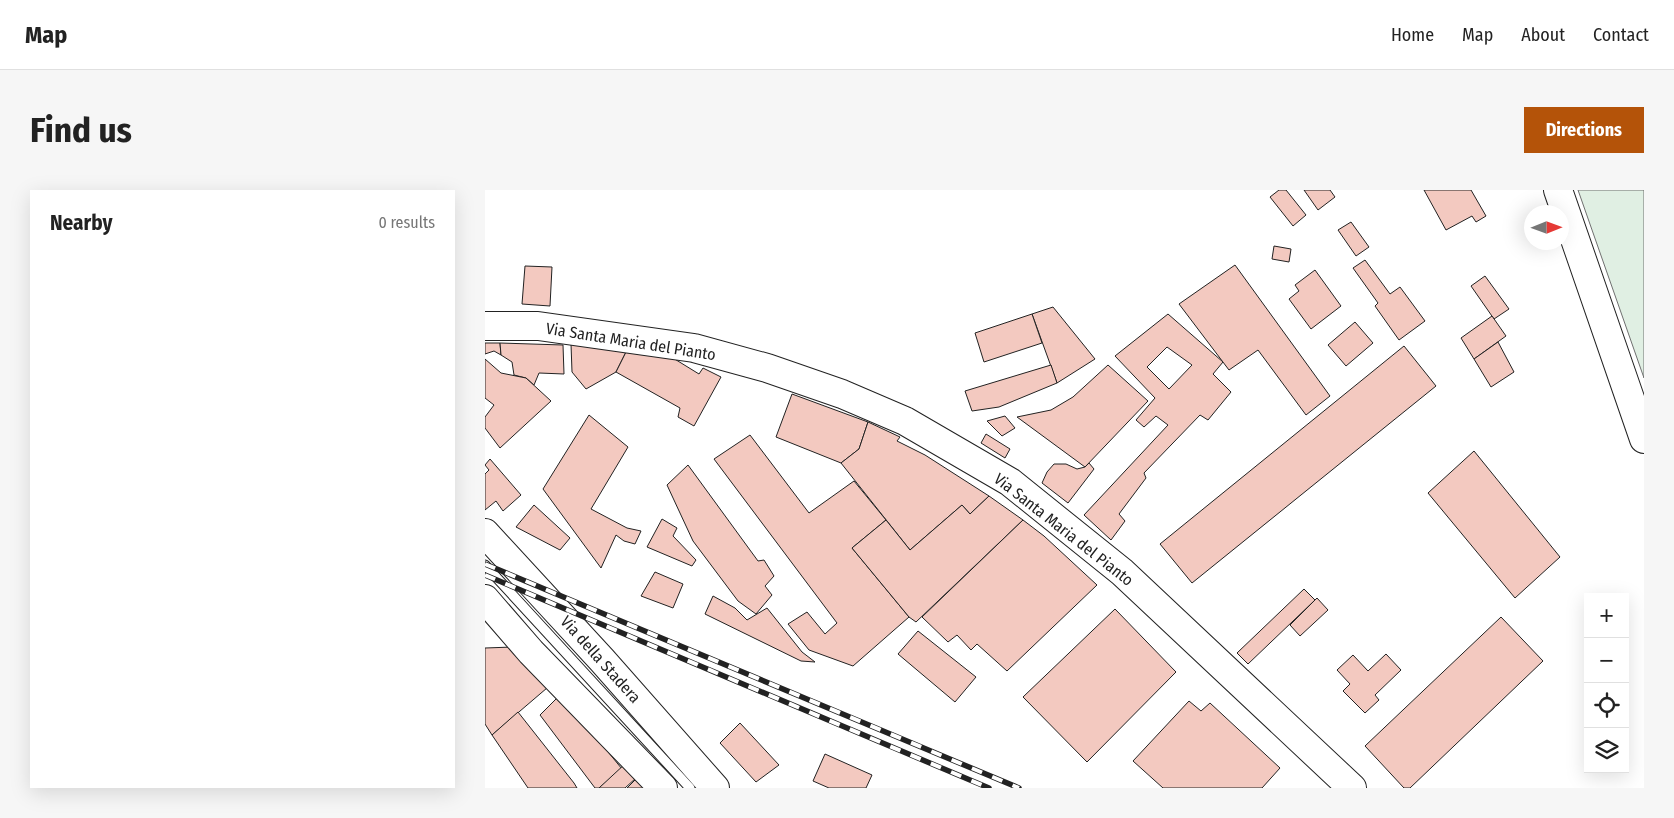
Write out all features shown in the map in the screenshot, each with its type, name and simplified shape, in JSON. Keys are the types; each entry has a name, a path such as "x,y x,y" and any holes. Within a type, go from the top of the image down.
{"main road":[{"path":"1558,190 1644,439"},
{"name":"Via Santa Maria del Pianto","path":"485,326 538,326 694,348 767,368 842,394 905,421 1010,482 1122,572 1351,788"},
{"name":"Via della Stadera","path":"485,533 602,660 715,788"},
{"path":"485,599 531,652 663,788"}],"lane":[{"path":"485,565 690,788"}],"green space":[{"path":"1578,190 1644,190 1644,378"}],"building":[{"path":"1279,190 1286,190 1306,215 1293,226 1270,197"},
{"path":"1304,190 1330,190 1335,197 1318,210"},
{"path":"1424,190 1471,190 1486,216 1476,222 1472,216 1446,230"},
{"path":"1351,222 1369,247 1356,256 1338,230"},
{"path":"1274,246 1291,249 1289,262 1272,259"},
{"path":"1365,260 1390,294 1400,287 1425,321 1399,340 1375,306 1378,303 1353,268"},
{"path":"1235,265 1330,396 1306,415 1258,350 1229,370 1179,304"},
{"path":"525,266 552,267 550,306 522,304"},
{"path":"1315,270 1341,306 1311,329 1289,299 1299,291 1295,285"},
{"path":"1485,276 1509,309 1494,319 1471,286"},
{"path":"1053,307 1095,359 1057,383 1032,314"},
{"path":"1032,314 1042,343 984,362 975,333"},
{"path":"1168,314 1223,362 1213,374 1231,392 1208,420 1200,415 1144,473 1146,478 1119,514 1125,521 1111,540 1084,515 1168,425 1156,416 1144,427 1136,420 1155,398 1115,356","holes":["1167,347 1192,365 1169,389 1147,367"]},
{"path":"1492,316 1506,336 1474,359 1461,338"},
{"path":"1355,322 1373,343 1346,366 1328,345"},
{"path":"1498,342 1514,372 1491,387 1474,359"},
{"path":"485,343 500,343 501,355 494,351 485,354"},
{"path":"500,343 563,345 564,374 539,373 534,385 526,378 514,375 512,362 501,355"},
{"path":"571,344 626,352 616,372 586,389 572,372"},
{"path":"1404,346 1436,386 1192,583 1160,544"},
{"path":"626,352 673,358 699,374 703,368 721,377 694,426 678,417 680,408 616,372"},
{"path":"485,359 501,373 526,378 551,401 500,448 485,428 485,417 494,405 485,398"},
{"path":"1051,365 1057,383 999,407 972,411 965,391"},
{"path":"1108,365 1148,401 1085,467 1017,417 1051,410 1073,397"},
{"path":"792,394 868,422 859,449 841,463 776,437"},
{"path":"589,415 628,447 591,509 627,528 641,531 635,544 624,541 616,535 601,568 543,489"},
{"path":"1005,416 1015,428 1002,436 987,421"},
{"path":"868,422 900,437 897,441 925,455 989,496 970,514 962,505 910,550 841,463 859,449"},
{"path":"986,434 1010,449 1005,458 981,443"},
{"path":"750,435 809,513 854,481 886,520 852,548 909,617 853,666 809,650 788,624 807,612 825,634 837,623 714,459"},
{"path":"1474,451 1560,557 1515,598 1428,493"},
{"path":"490,459 521,495 503,511 496,501 485,510 485,474 489,470 485,465"},
{"path":"1089,463 1094,469 1068,503 1042,483 1047,472 1054,464 1066,464 1077,469 1085,467"},
{"path":"688,465 758,561 764,560 774,576 765,586 772,595 756,614 738,601 693,541 667,485"},
{"path":"989,496 1023,520 916,622 909,617 852,548 886,520 910,550 962,505 970,514"},
{"path":"534,505 570,538 560,550 516,527"},
{"path":"662,519 677,528 673,536 696,560 692,566 647,547"},
{"path":"1023,520 1044,536 1097,585 1007,671 977,644 971,650 957,635 948,642 922,617"},
{"path":"655,572 683,584 673,608 641,596"},
{"path":"1304,589 1315,600 1248,664 1237,653"},
{"path":"713,596 735,608 747,620 767,608 802,652 815,662 801,661 705,614"},
{"path":"1317,598 1328,610 1300,636 1290,625"},
{"path":"1115,609 1176,672 1087,762 1023,697"},
{"path":"1501,617 1543,661 1410,788 1404,788 1365,746"},
{"path":"918,631 976,677 955,702 898,654"},
{"path":"513,647 554,682 492,735 485,724 485,648"},
{"path":"1386,654 1401,670 1375,695 1379,700 1365,713 1343,691 1350,684 1337,670 1353,655 1368,671"},
{"path":"561,694 622,769 599,788 595,788 540,715"},
{"path":"1189,701 1201,711 1210,703 1280,768 1262,788 1163,788 1133,761"},
{"path":"518,712 577,788 528,788 492,735"},
{"path":"740,723 779,765 756,782 720,743"},
{"path":"825,754 872,775 866,788 829,788 813,781"},
{"path":"626,763 636,778 625,788 599,788"},
{"path":"637,778 646,788 627,788"}],"railway":[{"path":"485,564 1019,788"},
{"path":"485,575 989,788"}]}
